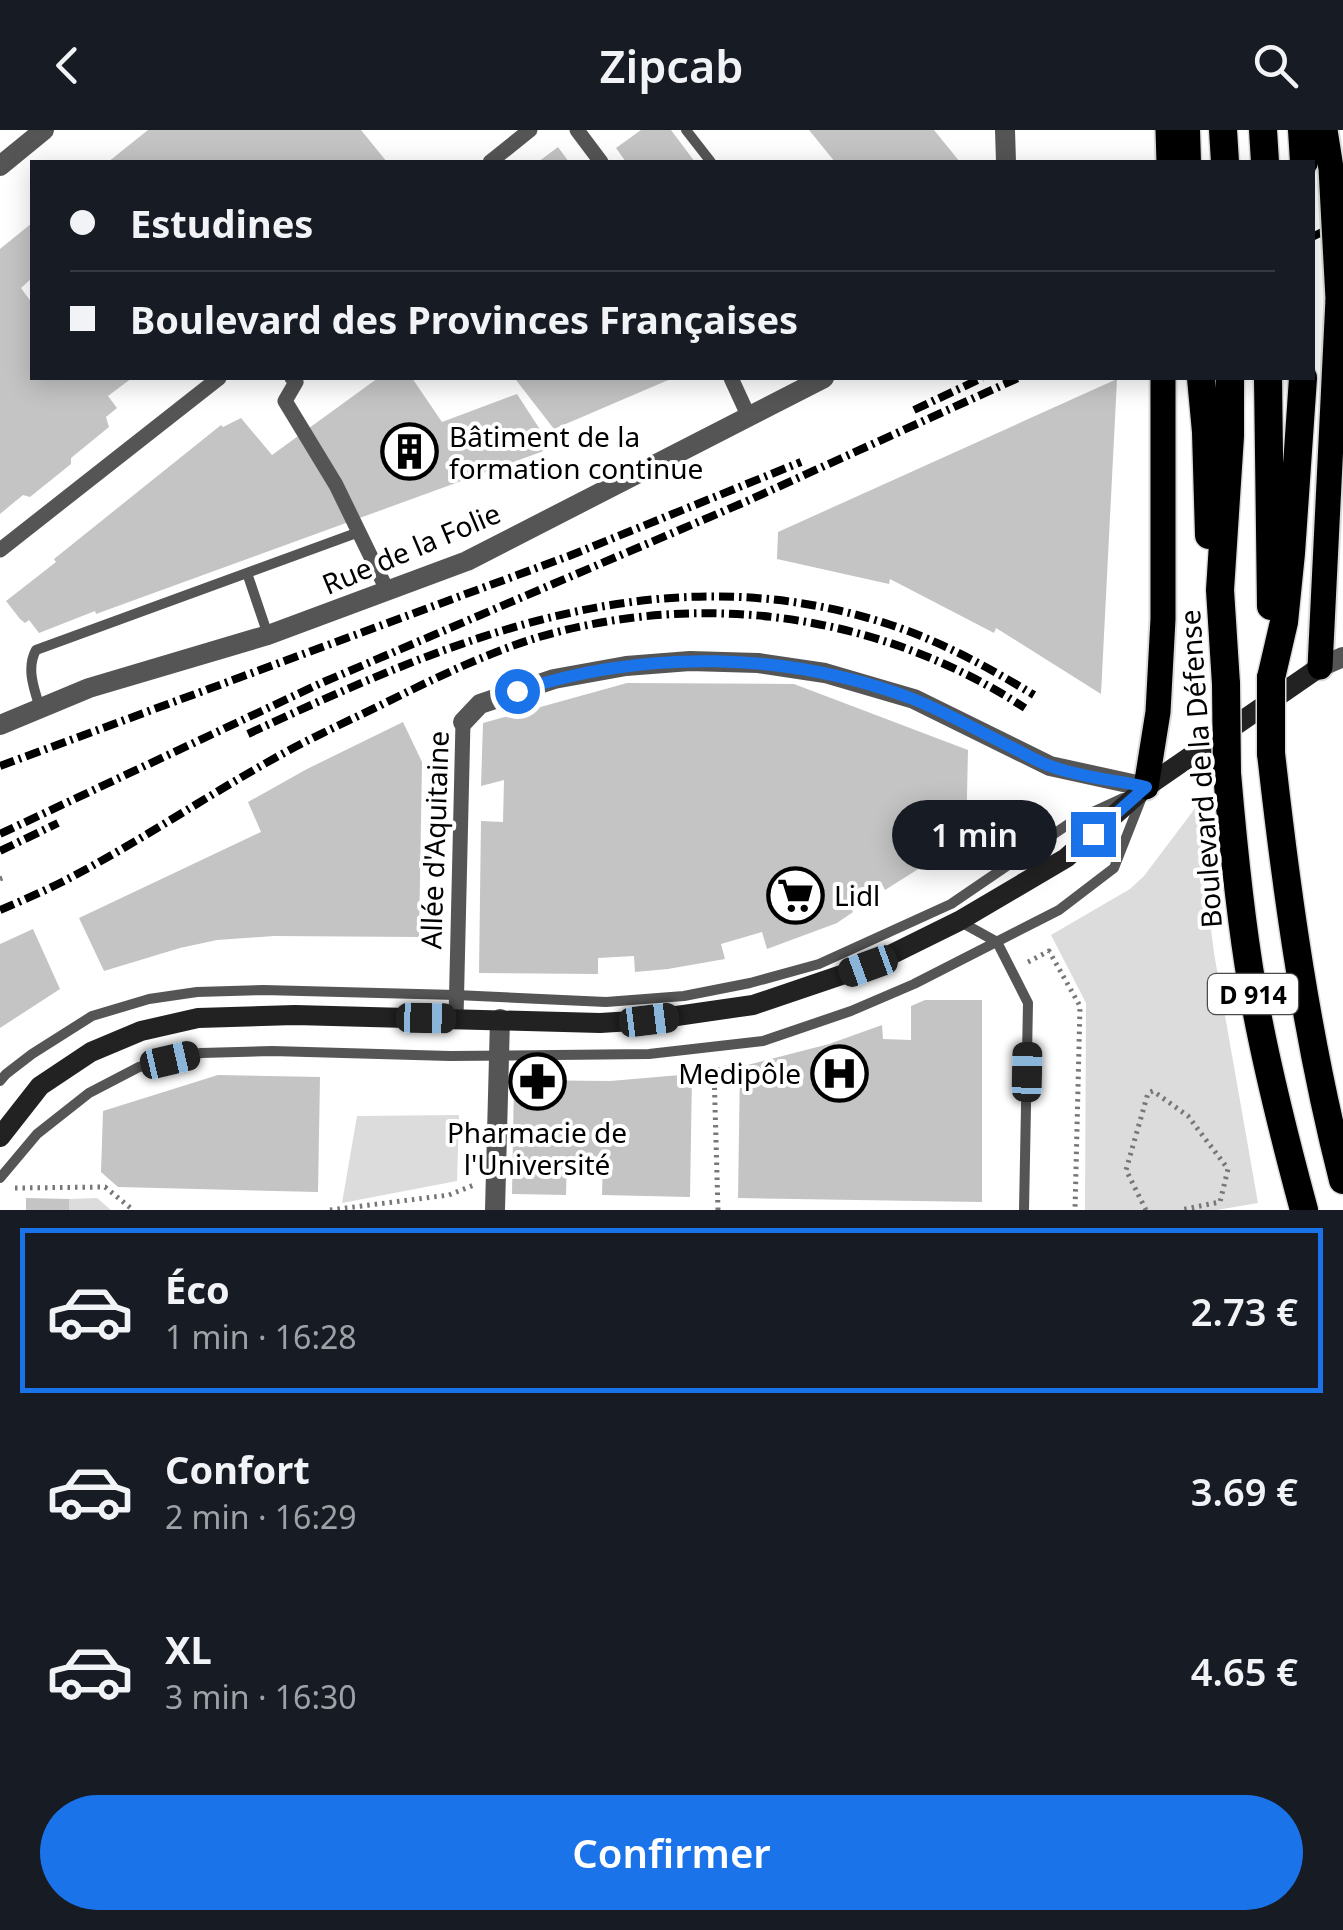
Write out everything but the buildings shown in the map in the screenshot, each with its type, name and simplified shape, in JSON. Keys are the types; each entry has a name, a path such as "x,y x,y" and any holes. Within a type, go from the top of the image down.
{"highway":[{"path":"1186,130 1187,160"},
{"path":"1223,130 1225,160"},
{"path":"1263,130 1265,160"},
{"path":"1302,130 1318,166"},
{"path":"1202,380 1209,545 1220,590"},
{"name":"Boulevard de la Défense","path":"1230,380 1220,590 1235,868 1251,984 1276,1109 1304,1210"},
{"name":"D 914","path":"1268,380 1270,752 1301,985 1343,1180"},
{"path":"1271,678 1284,622 1290,570 1303,380"}],"main road":[{"path":"1168,130 1169,160"},
{"path":"0,1137 40,1086 91,1052 140,1031 198,1018 296,1015 649,1020 754,1005 868,966 959,921 1066,858 1146,787 1332,662 1338,299 1318,166 1325,130"},
{"path":"1146,787 1158,712 1163,619 1163,380"}],"street":[{"path":"0,166 44,130"},
{"path":"492,160 530,130"},
{"path":"577,130 600,160"},
{"path":"1005,130 1006,160"},
{"path":"0,550 216,380"},
{"path":"294,380 285,401 336,485 388,592"},
{"path":"732,380 748,416"},
{"name":"Rue de la Folie","path":"0,725 89,688 268,635 466,561 820,380"},
{"name":"Allée d'Aquitaine","path":"456,1018 463,722 480,704 554,679 626,666 690,661 758,663 825,673 914,699 1050,766 1146,787"},
{"path":"495,1210 500,1019"}],"lane":[{"path":"686,130 709,160"},
{"path":"40,710 32,685 31,664 36,650 358,532"},
{"path":"247,573 268,635"},
{"path":"0,1178 38,1134 88,1093 139,1067 201,1053 649,1054 763,1041 914,984 1059,910 1114,868 1146,787"},
{"path":"0,1081 32,1054 92,1016 149,999 197,992 262,990 606,1002 684,996 750,983 819,964 951,904 1074,822 1146,787"},
{"path":"959,921 997,942 1028,1003 1024,1210"}],"path":[{"path":"1012,971 1049,951 1080,1006 1076,1210"},
{"path":"718,1210 714,1071 766,1057 763,1041"},
{"path":"1146,1210 1126,1170 1148,1093 1153,1091 1188,1116 1228,1169 1220,1202 1180,1210"},
{"path":"19,1156 31,1166 15,1188 105,1187 133,1210"},
{"path":"331,1210 449,1195 496,1177"}],"shaded area":[{"path":"1196,807 1214,953 1258,1203 1217,1210 1085,1210 1086,1003 1051,935 1130,889"},
{"path":"459,1115 457,1181 342,1203 357,1116"},
{"path":"97,1198 111,1210 69,1210 69,1199"}],"railway":[{"path":"1315,236 1343,222"},
{"path":"914,410 978,380"},
{"path":"0,834 319,684 745,502 1014,380"},
{"path":"0,766 569,556 801,462"},
{"path":"248,734 403,666 481,637 560,615 641,601 722,596 806,604 891,625 964,656 1034,695"},
{"path":"0,910 90,867 296,747 418,687 518,644 601,622 664,615 790,619 912,650 970,676 1025,708"},
{"path":"0,851 58,823"}],"place":[{"name":"Bâtiment de la formation continue","path":"410,452"},
{"name":"Lidl","path":"795,895"},
{"name":"Medipôle","path":"840,1073"},
{"name":"Pharmacie de l'Université","path":"537,1081"}],"route":[{"path":"517,691 554,679 626,666 690,661 758,663 825,673 914,699 1050,766 1146,787 1093,834"}]}
